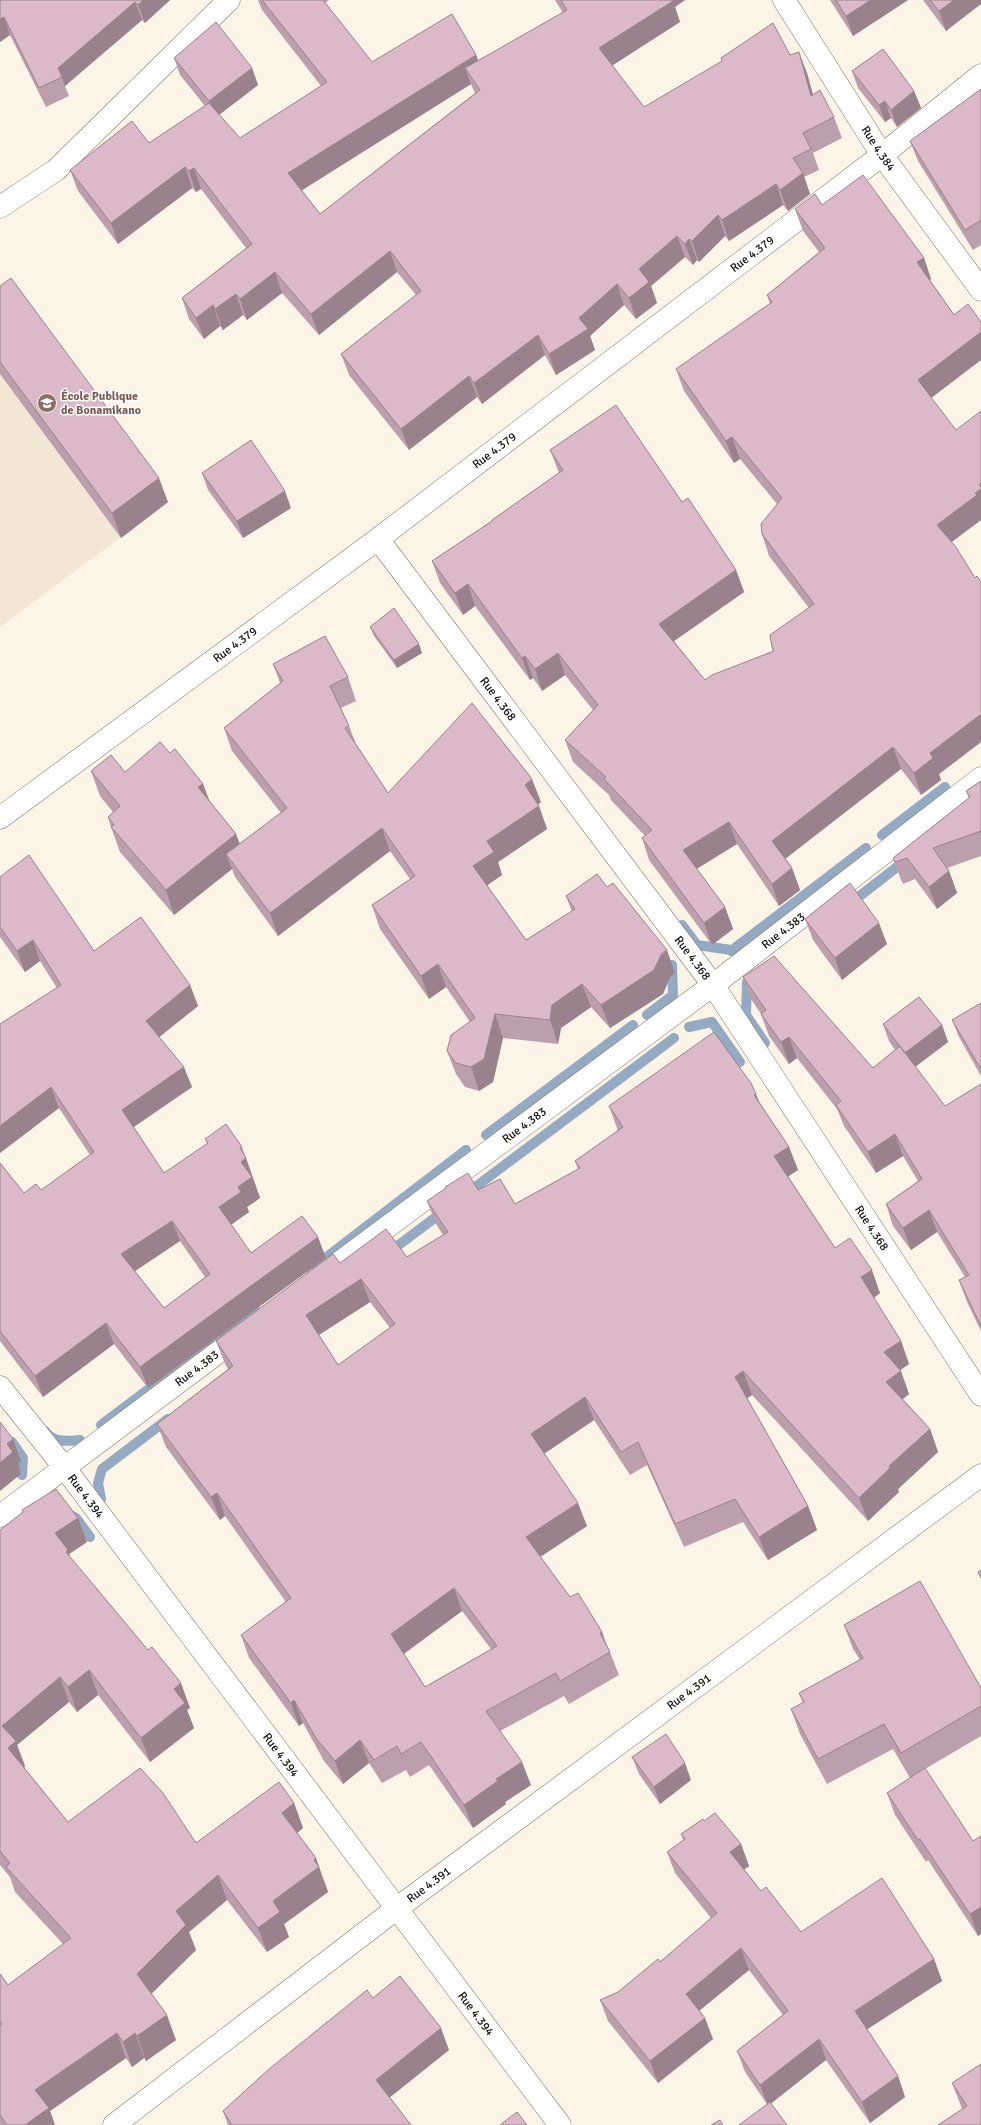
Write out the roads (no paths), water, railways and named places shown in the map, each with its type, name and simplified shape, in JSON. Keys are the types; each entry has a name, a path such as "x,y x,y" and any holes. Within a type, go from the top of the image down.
{"street":[{"path":"0,207 56,170 229,0"},
{"name":"Rue 4.384","path":"784,0 882,155 981,290"},
{"name":"Rue 4.379","path":"0,818 378,539 882,155 981,75"},
{"name":"Rue 4.368","path":"378,539 713,985 981,1395"},
{"name":"Rue 4.383","path":"299,1292 713,985 981,778"},
{"name":"Rue 4.383","path":"0,1516 261,1321"},
{"name":"Rue 4.394","path":"0,1387 64,1467 560,2125"},
{"name":"Rue 4.391","path":"114,2125 396,1909 981,1475"}],"waterway":[{"path":"882,835 945,787"},
{"path":"731,951 866,848"},
{"path":"861,895 906,860"},
{"path":"682,925 697,945 731,950"},
{"path":"647,1015 673,995 672,965"},
{"path":"752,978 747,982 746,1015 765,1043"},
{"path":"689,1027 712,1022 740,1062"},
{"path":"486,1135 633,1025"},
{"path":"466,1194 674,1038"},
{"path":"315,1266 466,1150"},
{"path":"388,1253 444,1211"},
{"path":"101,1425 255,1309"},
{"path":"102,1469 168,1419"},
{"path":"45,1431 52,1438 66,1441 80,1440"},
{"path":"12,1442 23,1458 22,1475"},
{"path":"101,1499 98,1483 102,1469"},
{"path":"70,1515 76,1518 90,1537"}],"place":[{"name":"École Publique de Bonamikano","path":"47,403"}]}
